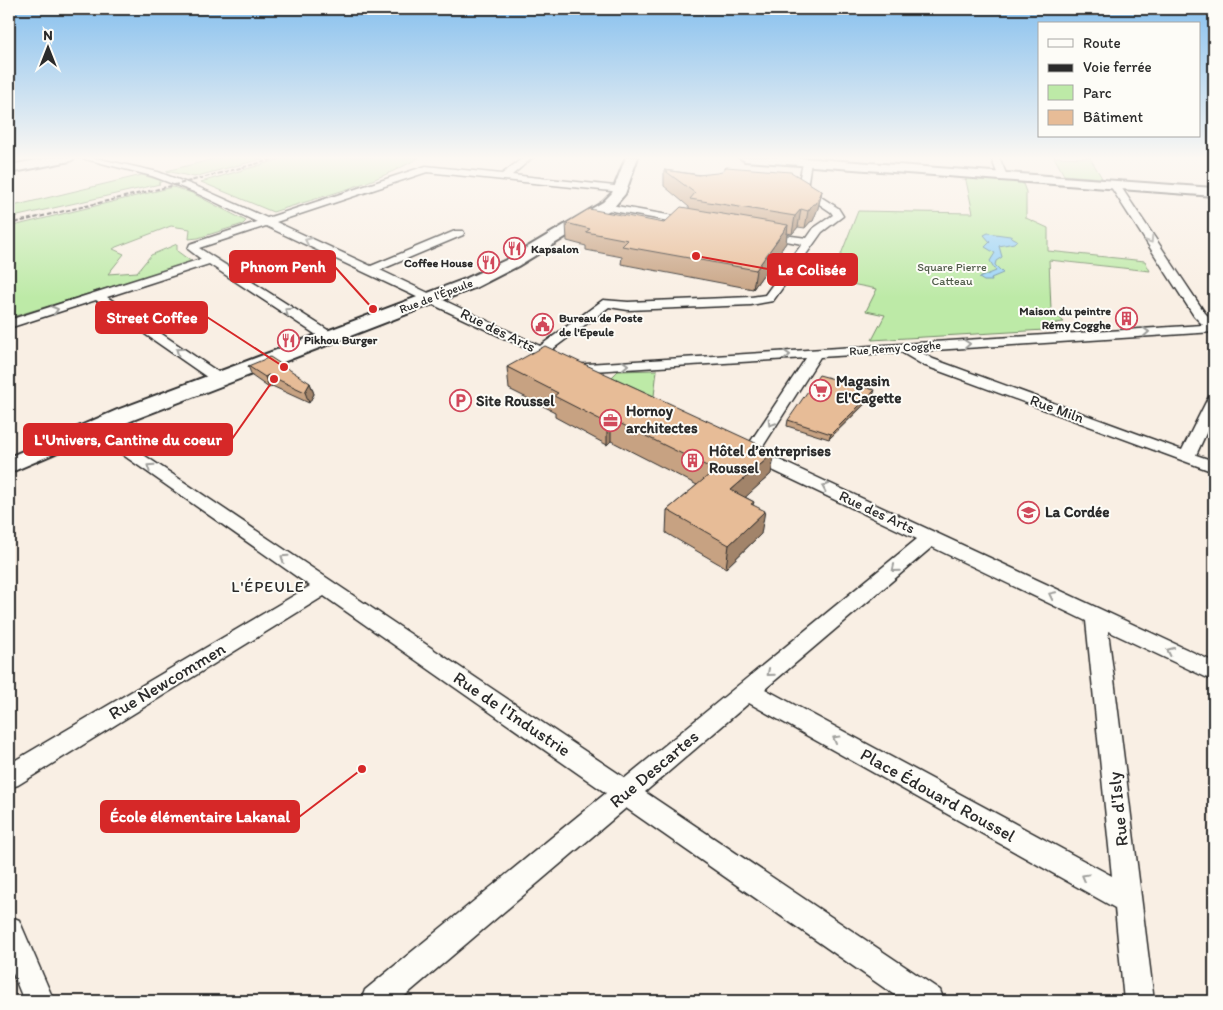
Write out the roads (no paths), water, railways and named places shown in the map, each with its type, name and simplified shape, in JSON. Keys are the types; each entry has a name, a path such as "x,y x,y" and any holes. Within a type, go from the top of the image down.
{"street":[{"name":"Rue des Arts","path":"227,204 431,298 604,381"},
{"path":"320,204 196,244 193,247 329,338"},
{"name":"Rue de l'Épeule","path":"9,466 94,428 500,270 609,204"},
{"path":"541,351 608,303 628,306 751,301 769,298 818,230 838,216 835,210 826,204"},
{"path":"1127,204 1200,316 1214,328"},
{"path":"605,207 700,223"},
{"path":"750,232 809,242"},
{"path":"370,270 459,233"},
{"path":"9,324 211,260"},
{"path":"98,296 219,379"},
{"name":"Rue Remy Cogghe","path":"576,368 1214,328"},
{"name":"Rue Miln","path":"903,348 928,362 1214,467"},
{"path":"752,453 816,353"},
{"path":"1187,457 1214,400"},
{"name":"Rue de l'Industrie","path":"94,428 929,1001"},
{"name":"Rue des Arts","path":"734,444 1214,672"},
{"name":"Rue Descartes","path":"376,1001 932,537"},
{"name":"Rue Newcommen","path":"9,777 325,586"},
{"name":"Rue d'Isly","path":"1096,616 1140,1001"},
{"name":"Place Édouard Roussel","path":"748,691 1128,900"},
{"path":"9,930 39,1001"}],"water":[{"path":"988,233 1010,236 1017,240 1014,243 999,246 1002,257 996,261 995,265 1003,273 991,278 992,281 984,281 979,278 996,271 990,261 995,253 985,247 990,242 984,235"}],"railway":[{"path":"9,224 94,204"}],"place":[{"name":"Kapsalon","path":"515,249"},
{"name":"Le Colisée","path":"696,256"},
{"name":"Coffee House","path":"489,263"},
{"name":"Phnom Penh","path":"373,309"},
{"name":"Maison du peintre Rémy Cogghe","path":"1127,318"},
{"name":"Bureau de Poste de l'Epeule","path":"543,325"},
{"name":"Pikhou Burger","path":"288,340"},
{"name":"Street Coffee","path":"284,367"},
{"name":"L'Univers, Cantine du coeur","path":"274,379"},
{"name":"Magasin El'Cagette","path":"820,390"},
{"name":"Site Roussel","path":"460,401"},
{"name":"Hornoy architectes","path":"610,420"},
{"name":"Hôtel d’entreprises Roussel","path":"693,460"},
{"name":"La Cordée","path":"1029,512"},
{"name":"École élémentaire Lakanal","path":"362,769"}],"district":[{"name":"L'ÉPEULE","path":"268,586"}],"park label":[{"name":"Square Pierre Catteau","path":"952,274"}]}
